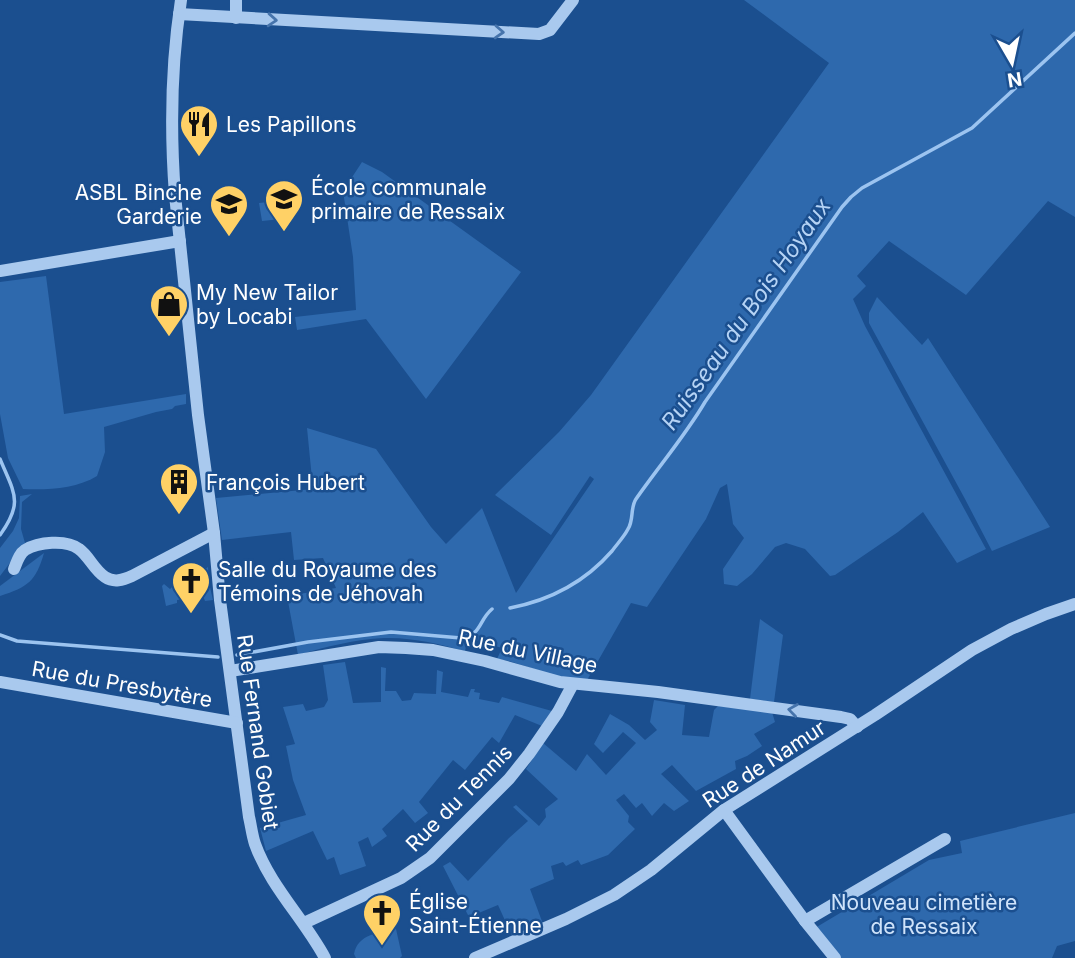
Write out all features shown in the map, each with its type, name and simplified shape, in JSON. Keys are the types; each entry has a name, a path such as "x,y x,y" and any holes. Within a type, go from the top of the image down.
{"street":[{"name":"Rue Fernand Gobiet","path":"181,0 172,86 173,164 198,415 249,817 255,843 272,878 325,958"},
{"path":"236,0 236,18"},
{"path":"179,14 539,34 550,30 573,0"},
{"path":"0,271 180,241"},
{"path":"14,569 24,550 64,542 83,552 107,579 124,580 214,533"},
{"name":"Rue de Namur","path":"475,958 614,895 651,870 724,810 992,639 1075,604"},
{"name":"Rue du Village","path":"230,671 379,647 433,650 560,682 831,715 850,719 857,727"},
{"name":"Rue du Presbytère","path":"0,682 237,723"},
{"name":"Rue du Tennis","path":"303,923 401,878 430,858 509,779 578,685"},
{"path":"724,810 835,958"},
{"path":"805,921 945,839"}],"green space":[{"path":"744,0 1075,0 1075,217 1048,201 966,295 889,241 857,276 866,286 853,299 986,549 957,563 923,512 835,575 830,576 805,549 786,543 775,547 752,574 737,586 724,584 723,569 744,538 733,524 727,484 720,488 706,519 647,607 631,603 586,682 575,682 497,659 502,648 468,638 465,651 415,640 384,638 330,646 298,655 287,596 336,588 323,558 294,560 291,532 222,540 216,498 313,489 307,428 376,449 446,544 482,508 516,593 594,479 590,476 551,535 495,495 559,432 591,395 829,63"},
{"path":"362,162 382,172 521,272 426,399 366,319 297,330 295,317 356,310 353,257 343,191"},
{"path":"287,200 291,218 262,221 259,203"},
{"path":"46,276 64,414 186,394 186,404 104,427 105,452 97,476 80,484 61,488 23,489 8,458 0,414 0,282"},
{"path":"877,297 922,345 928,338 1050,527 992,551 869,323 869,313"},
{"path":"32,494 22,502 21,529 25,543 0,576 0,548 19,518 20,496"},
{"path":"44,553 30,582 0,596 0,586"},
{"path":"208,567 213,600 205,601 203,596 177,600 177,603 166,606 162,586 164,584 170,589 183,578 186,580 189,575 197,577 202,569"},
{"path":"760,619 783,635 774,702 750,699"},
{"path":"345,662 353,703 381,702 381,667 386,668 385,691 396,691 402,701 411,700 414,693 436,694 437,670 443,672 441,692 468,697 471,689 475,689 474,692 480,693 479,699 499,703 502,697 552,711 542,726 515,715 499,743 492,737 465,770 453,760 419,802 428,813 415,823 403,809 382,829 387,836 372,847 368,837 358,842 366,866 340,875 334,857 327,860 313,831 266,851 260,828 306,815 293,780 286,746 295,744 283,707 303,704 306,711 324,707 328,700 323,665"},
{"path":"654,700 685,705 682,735 709,737 714,710 718,706 772,712 775,722 754,734 762,746 735,761 736,769 696,791 672,765 661,774 689,801 674,811 664,803 652,816 642,803 636,808 624,794 616,800 629,816 628,822 635,829 608,855 581,865 578,860 566,866 563,862 551,866 554,879 530,889 543,924 513,938 498,905 469,917 443,866 450,862 468,881 528,821 513,807 516,805 539,826 546,817 545,809 558,799 526,769 543,743 576,771 587,754 606,775 636,743 623,732 603,753 594,744 610,714 629,725 645,740 657,730 650,722"},
{"name":"Nouveau cimetière de Ressaix","path":"1075,813 1075,941 1057,946 1052,958 837,958 815,928 929,860 962,853 960,841"},
{"path":"396,929 402,956 400,958 356,958 356,947 364,938"}],"waterway":[{"name":"Ruisseau du Bois Hoyaux","path":"510,608 553,595 579,581 612,551 630,525 636,499 851,197 862,188 972,128 1075,33"},
{"name":"Ruisseau du Bois Hoyaux","path":"0,459 14,497 12,514 0,535"},
{"path":"237,655 308,642 391,632 461,638 473,634 492,609"},
{"name":"Ruisseau du Bois Hoyaux","path":"0,635 17,641 218,657"}],"place":[{"name":"Les Papillons","path":"199,158"},
{"name":"École communale primaire de Ressaix","path":"284,233"},
{"name":"ASBL Binche Garderie","path":"229,238"},
{"name":"My New Tailor by Locabi","path":"169,338"},
{"name":"François Hubert","path":"179,516"},
{"name":"Salle du Royaume des Témoins de Jéhovah","path":"191,615"},
{"name":"Église Saint-Étienne","path":"382,947"}]}
